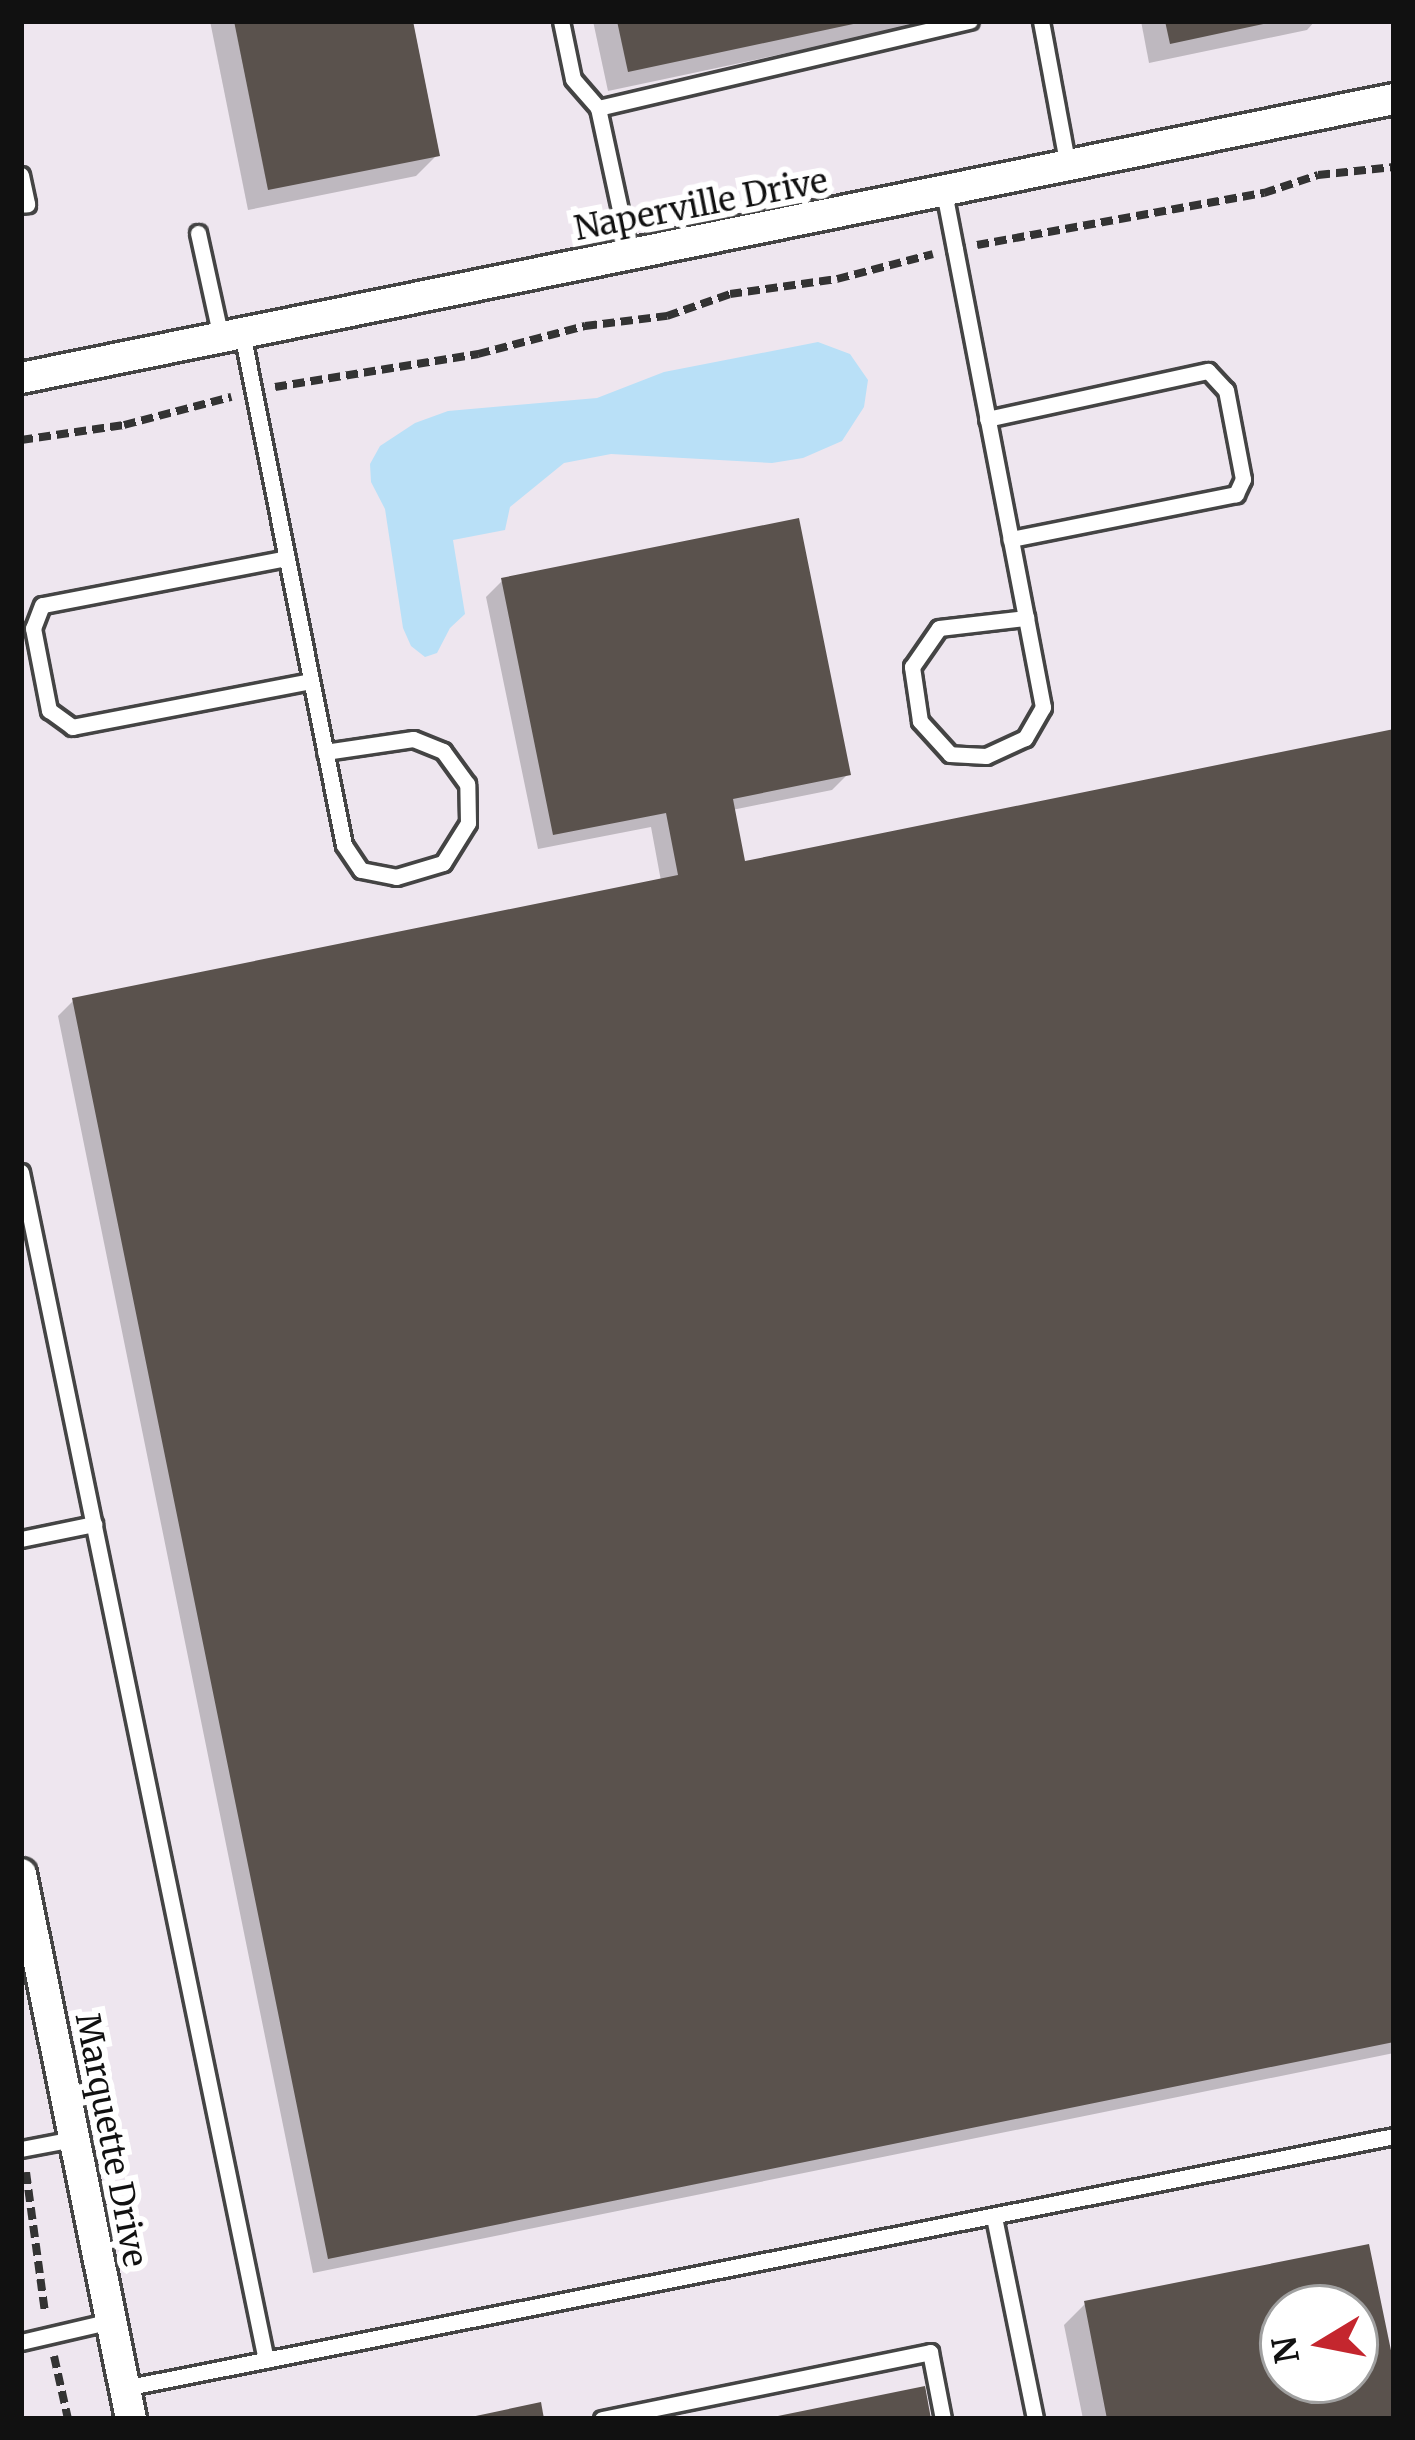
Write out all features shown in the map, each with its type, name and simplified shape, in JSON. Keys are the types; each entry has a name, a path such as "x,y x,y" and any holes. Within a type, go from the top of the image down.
{"street":[{"name":"Naperville Drive","path":"21,378 1394,99"},
{"name":"Marquette Drive","path":"21,1874 26,1921 131,2419"}],"lane":[{"path":"561,21 573,79 598,108 630,256"},
{"path":"598,108 970,21"},
{"path":"1041,21 1068,167"},
{"path":"21,175 27,204 21,206"},
{"path":"944,193 987,419 1026,618 1043,707 1025,738 986,756 950,754 920,721 912,667 939,628 1026,618"},
{"path":"198,233 254,392 344,845 361,870 396,877 443,863 469,823 467,784 443,751 413,739 326,752"},
{"path":"987,419 1208,371 1226,390 1243,479 1236,494 1010,538"},
{"path":"287,558 42,604 33,628 37,649 49,710 72,727 311,681"},
{"path":"21,1172 266,2360"},
{"path":"21,1539 94,1524"},
{"path":"124,2388 1394,2136"},
{"path":"23,2157 74,2139"},
{"path":"994,2218 1035,2419"},
{"path":"21,2342 111,2321"},
{"path":"602,2419 930,2352 943,2419"}],"path":[{"path":"21,440 124,425 254,392 478,353 585,326 667,316 730,294 837,279 955,250 1264,194 1318,175 1394,167"},
{"path":"23,2157 50,2336 68,2419"}],"shaded area":[{"path":"21,21 1394,21 1394,2419 21,2419"}],"water":[{"path":"818,342 850,354 868,380 864,407 842,441 803,458 772,463 611,454 564,463 510,507 505,530 453,540 465,614 450,628 437,653 425,657 411,646 403,628 385,509 371,482 370,464 380,446 415,423 448,411 597,398 664,372"}],"building":[{"path":"234,21 413,21 440,156 268,190"},
{"path":"617,21 858,21 858,23 628,72"},
{"path":"1165,21 1268,21 1268,23 1170,44"},
{"path":"799,518 851,775 733,799 745,861 1394,729 1394,2042 328,2259 72,998 678,875 666,813 553,835 501,578"},
{"path":"1369,2244 1377,2284 1259,2284 1259,2404 1379,2404 1379,2292 1394,2365 1394,2419 1107,2419 1084,2301"},
{"path":"925,2386 931,2419 773,2419 773,2417"},
{"path":"541,2402 544,2419 471,2419 471,2417"}]}
